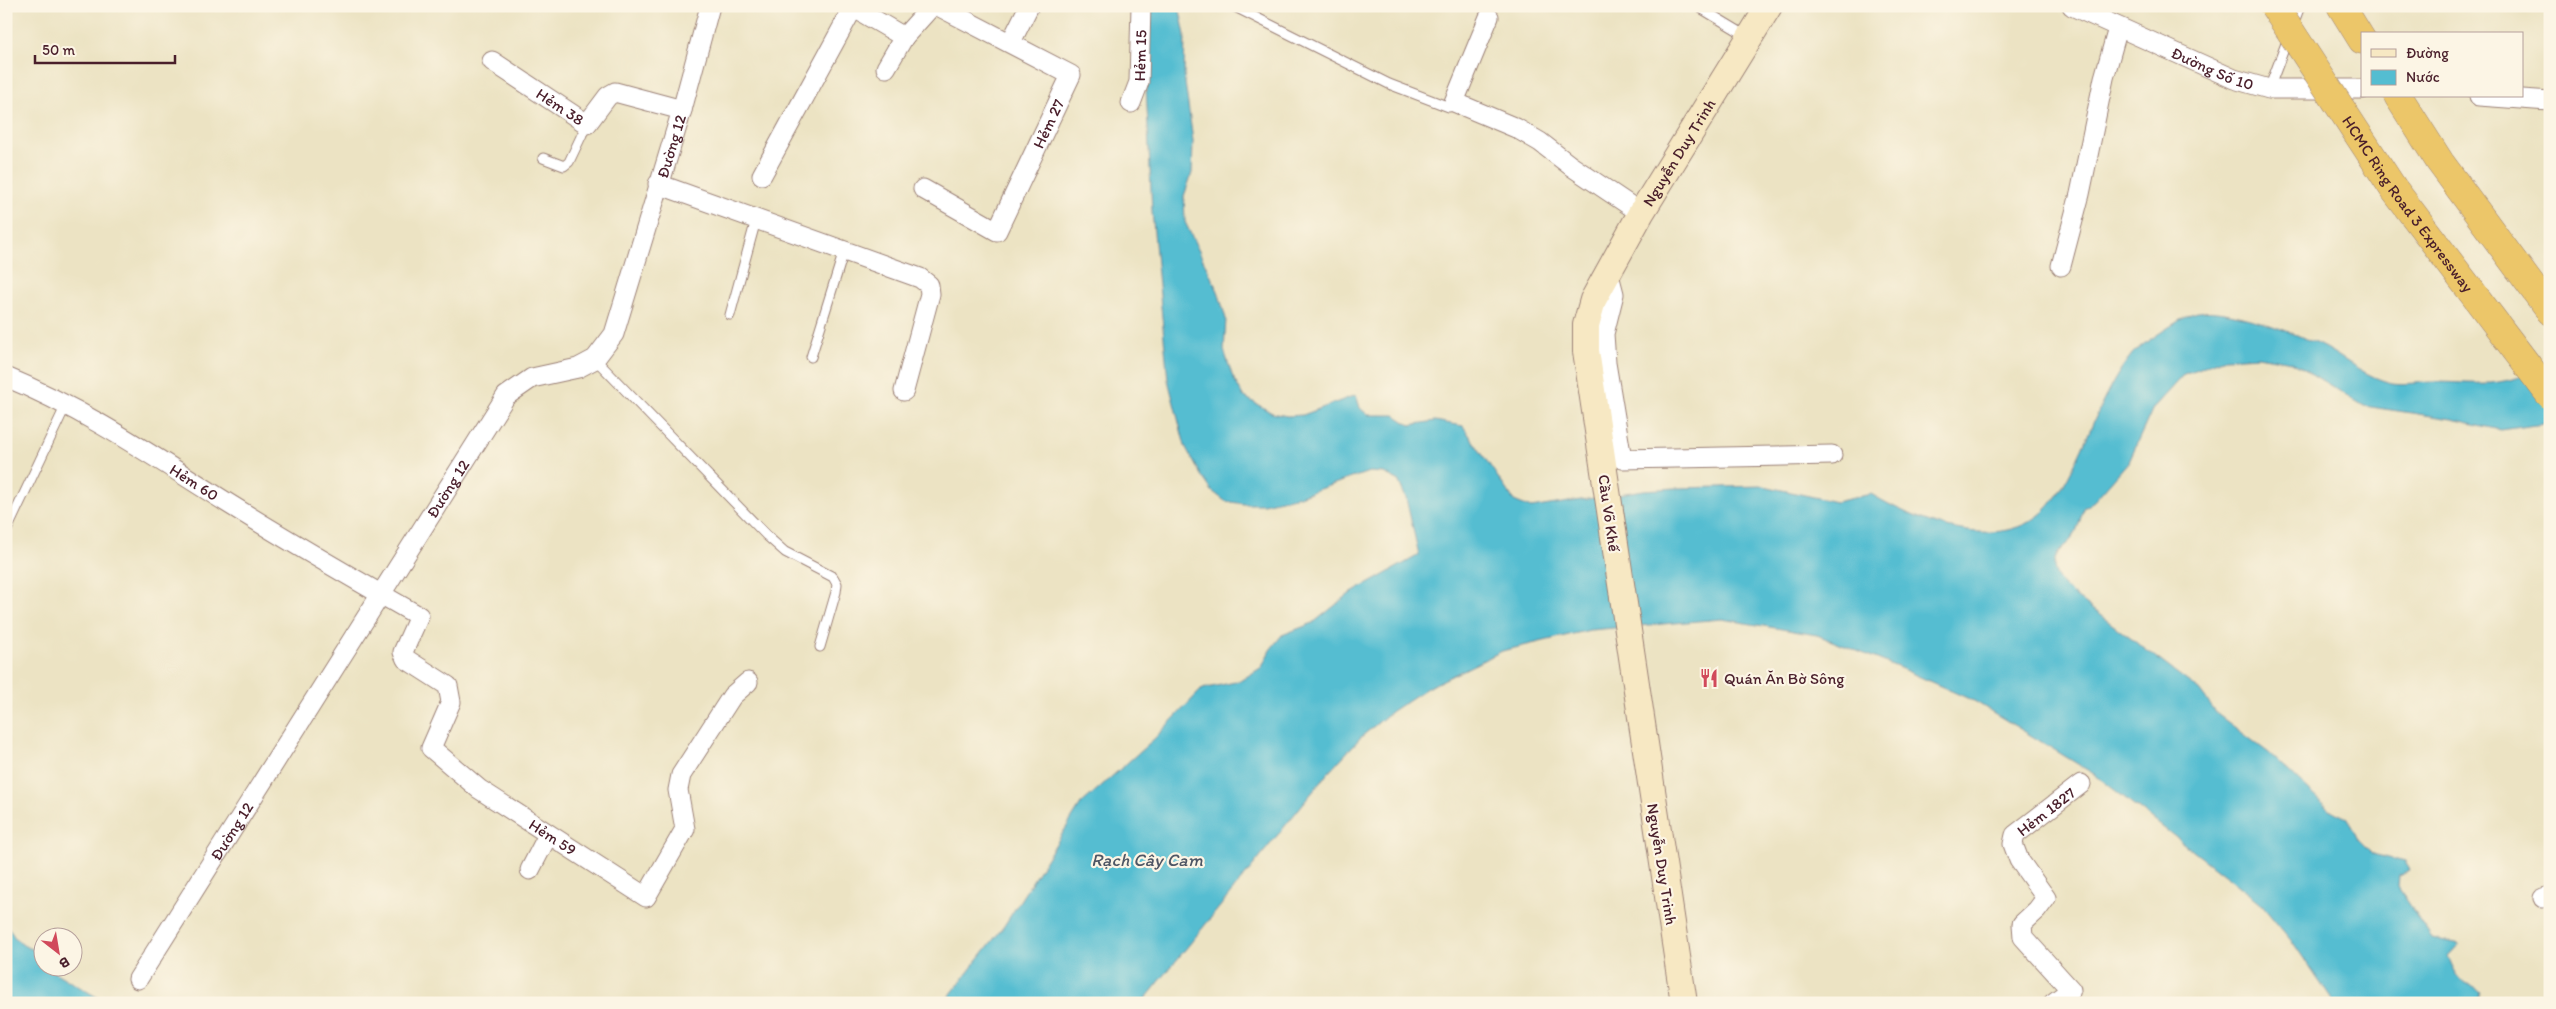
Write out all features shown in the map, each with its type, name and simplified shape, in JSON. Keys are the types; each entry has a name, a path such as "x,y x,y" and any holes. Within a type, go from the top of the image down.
{"highway":[{"name":"HCMC Ring Road 3 Expressway","path":"2274,6 2393,188 2550,396"},
{"path":"2341,6 2361,38"},
{"path":"2399,98 2440,162 2550,312"}],"main road":[{"name":"Nguyễn Duy Trinh","path":"1593,300 1641,213 1769,6"},
{"name":"Cầu Võ Khế","path":"1593,300 1586,325 1586,351 1641,726"},
{"name":"Nguyễn Duy Trinh","path":"1641,726 1682,1002"}],"street":[{"name":"Đường 12","path":"138,979 506,396 532,378 578,368 595,359 614,334 682,110 710,6"},
{"path":"886,68 904,37 932,6"},
{"name":"Hẻm 27","path":"923,189 997,230 1071,75 1011,42 938,6"},
{"path":"1011,42 1029,6"},
{"name":"Hẻm 15","path":"1131,103 1139,82 1141,6"},
{"name":"Đường Số 10","path":"2072,6 2234,79 2269,89 2361,89"},
{"path":"762,175 852,7 904,37"},
{"path":"1489,17 1454,102 1524,133 1641,213"},
{"path":"2060,266 2080,194 2104,78 2118,28"},
{"name":"Hẻm 38","path":"492,61 587,124 608,96 615,92 682,110"},
{"path":"2507,98 2550,101"},
{"path":"658,184 920,278 928,285 930,294 904,391"},
{"path":"1608,272 1614,294 1604,334 1606,364 1622,459 1832,455"},
{"name":"Hẻm 60","path":"6,377 66,405 128,438 233,507 381,594"},
{"name":"Hẻm 59","path":"381,594 419,616 403,652 406,660 448,686 451,702 430,748 479,789 646,897 685,829 678,790 681,775 732,696 748,682"},
{"name":"Hẻm 1827","path":"2053,1003 2071,990 2023,937 2022,924 2037,910 2046,898 2019,860 2013,844 2016,835 2081,784"},
{"path":"530,870 548,835"}],"lane":[{"path":"1233,6 1389,84 1449,107 1454,102"},
{"path":"1697,6 1749,38"},
{"path":"2269,89 2300,6"},
{"path":"544,158 564,166 569,162 587,124"},
{"path":"730,315 756,220"},
{"path":"811,357 844,251"},
{"path":"595,359 706,476 767,536 785,552 833,577 837,584 836,592 820,647"},
{"path":"6,532 18,503 66,405"}],"water":[{"name":"Rạch Cây Cam","path":"1149,6 1179,6 1185,35 1184,75 1193,141 1192,173 1184,196 1185,222 1218,291 1226,319 1224,350 1232,375 1243,396 1272,413 1287,416 1303,415 1356,395 1360,408 1368,415 1395,415 1410,425 1435,421 1463,426 1514,501 1531,508 1644,490 1764,486 1836,502 1871,494 1917,517 1942,526 1969,531 1994,532 2019,527 2040,515 2058,494 2077,459 2111,386 2133,353 2170,326 2191,314 2204,311 2239,316 2299,336 2327,349 2358,369 2383,381 2392,383 2491,383 2528,375 2550,367 2550,423 2501,430 2452,419 2364,406 2292,362 2258,356 2225,358 2184,374 2153,408 2129,461 2094,501 2083,508 2075,534 2059,551 2054,564 2059,580 2072,594 2199,690 2217,714 2269,753 2329,809 2348,818 2358,840 2372,854 2405,862 2410,870 2399,875 2398,887 2432,938 2459,944 2448,956 2457,975 2480,992 2478,1003 2334,1003 2294,944 2259,902 2094,774 1976,702 1900,668 1817,635 1722,619 1590,630 1502,651 1427,688 1392,711 1361,737 1327,774 1142,1003 944,1003 1004,926 1081,804 1154,739 1202,689 1240,681 1262,667 1270,650 1282,635 1313,623 1348,595 1419,555 1406,498 1398,480 1384,473 1369,472 1299,496 1263,504 1244,504 1225,501 1212,491 1185,446 1168,380 1152,211 1146,86"},
{"path":"6,922 16,939 24,946 32,949 32,976 61,976 107,1003 6,1003"}],"place":[{"name":"Quán Ăn Bờ Sông","path":"1709,678"}]}
